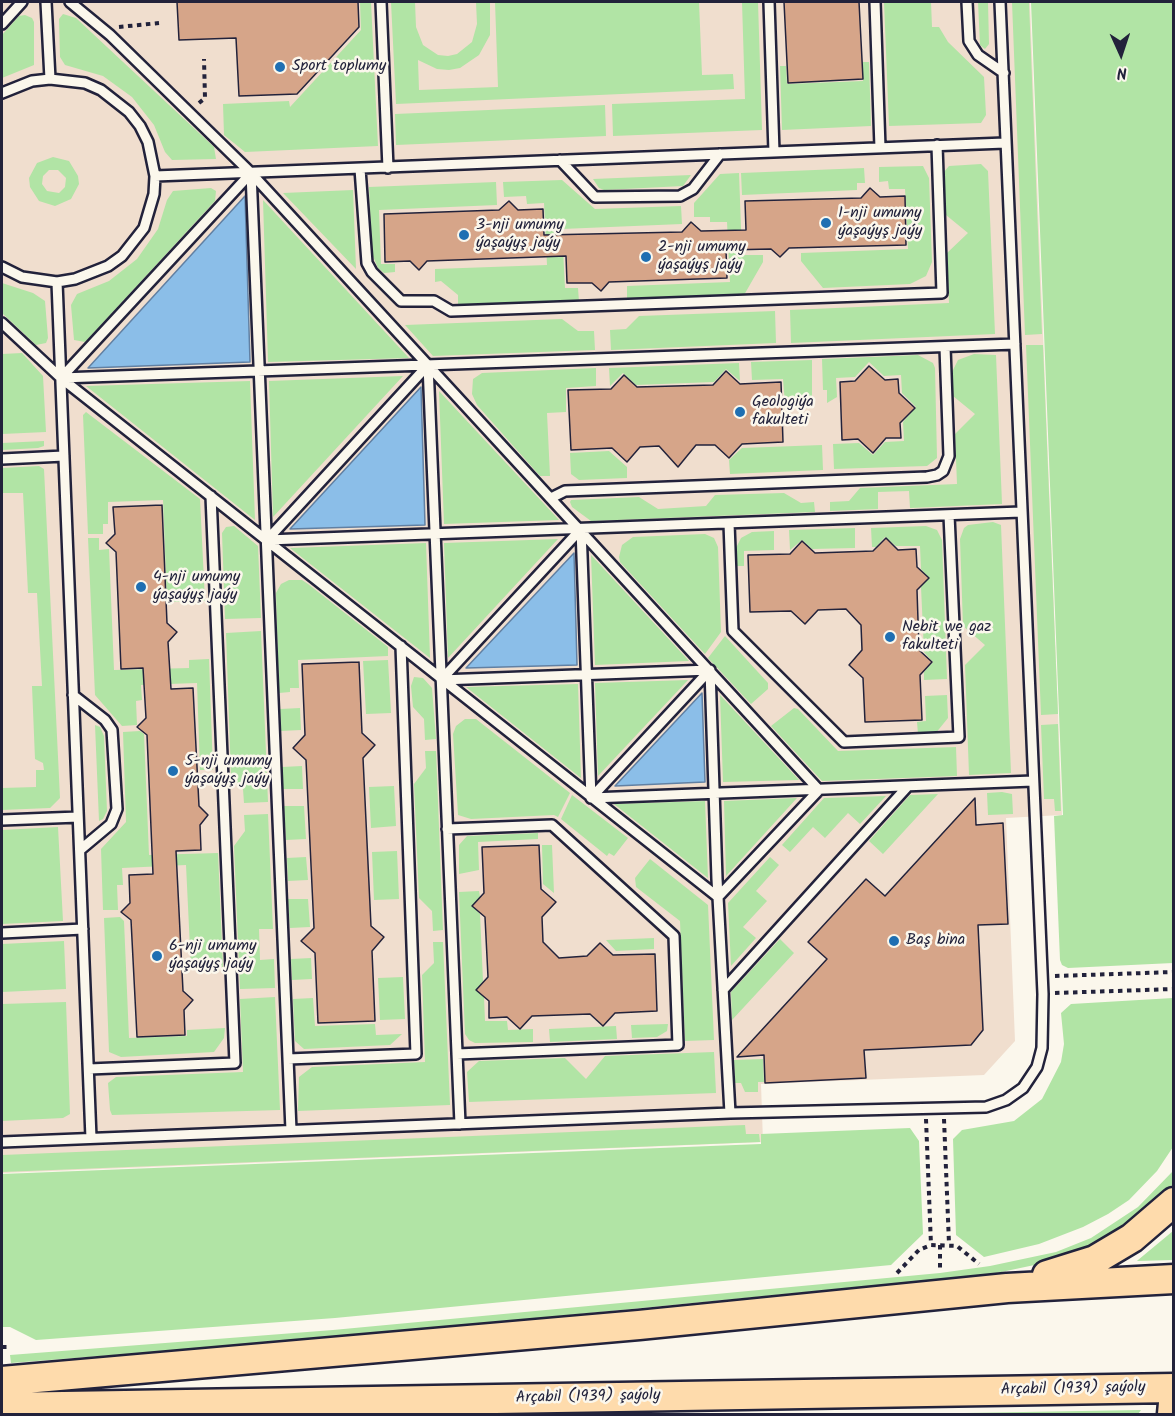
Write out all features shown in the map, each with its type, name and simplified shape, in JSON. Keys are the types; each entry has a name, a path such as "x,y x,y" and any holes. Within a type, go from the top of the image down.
{"main road":[{"path":"1007,1288 1095,1260 1132,1238 1173,1202"},
{"path":"2,1381 639,1325 1007,1288 1173,1279"},
{"name":"Arçabil (1939) şaýoly","path":"2,1407 1173,1388"},
{"path":"1172,1414 1173,1392"}],"lane":[{"path":"2,24 22,2"},
{"path":"46,2 50,79"},
{"path":"70,2 189,111 251,173 819,790"},
{"path":"381,2 388,168"},
{"path":"769,2 774,152"},
{"path":"875,2 880,148"},
{"path":"967,2 969,41 978,55 1004,73"},
{"path":"2,1142 730,1113 986,1107 1006,1100 1023,1088 1037,1067 1042,1048 1043,994 1000,2"},
{"path":"2,93 32,81 50,79 68,80 93,87 116,100 129,112 148,142 155,176 154,194 144,228 122,256 92,274 57,282 22,276 2,267"},
{"path":"155,176 1005,143"},
{"path":"360,169 367,263 372,272 401,301 434,301 451,311 942,292 937,146"},
{"path":"560,160 595,197 680,196 693,189 720,154"},
{"path":"251,173 291,1130"},
{"path":"61,378 251,173"},
{"path":"57,282 91,1138"},
{"path":"2,323 61,378 718,897"},
{"path":"61,378 1015,344"},
{"path":"551,498 565,491 937,475 943,471 949,456 945,347"},
{"path":"428,365 460,1124"},
{"path":"267,540 428,365"},
{"path":"2,459 64,456"},
{"path":"88,1069 235,1063 211,496"},
{"path":"267,540 1021,513"},
{"path":"729,523 733,632 844,742 959,737 949,515"},
{"path":"581,529 591,798"},
{"path":"441,680 581,529"},
{"path":"288,1059 416,1054 401,646"},
{"path":"441,680 710,670"},
{"path":"710,670 718,897 730,1113"},
{"path":"591,798 710,670"},
{"path":"74,695 105,720 112,730 117,810 111,824 80,850"},
{"path":"591,798 1033,781"},
{"path":"723,990 908,786"},
{"path":"718,897 819,790"},
{"path":"2,820 78,817"},
{"path":"447,829 552,825 674,936 678,1045 457,1054"},
{"path":"2,933 83,929"}],"path":[{"path":"132,25 159,22"},
{"path":"189,111 205,98 204,59"},
{"path":"1042,976 1173,972"},
{"path":"1043,994 1173,989"},
{"path":"944,1109 949,1244"},
{"path":"925,1110 931,1245"},
{"path":"897,1273 919,1250 931,1245 957,1246 979,1264"},
{"path":"940,1245 940,1269"},
{"path":"2,1347 7,1347"}],"shaded area":[{"path":"2,2 1030,2 1062,815 1006,818 1015,1041 984,1075 761,1084 763,1142 2,1173"}],"green space":[{"path":"360,2 371,2 378,146 245,152 224,135 223,104 289,101 290,107 361,30"},
{"path":"391,2 415,2 416,27 423,45 438,55 448,56 457,54 472,42 477,24 476,2 490,2 490,35 479,55 460,68 449,70 437,69 418,60 419,90 498,87 495,2 699,2 702,75 733,74 734,89 396,104"},
{"path":"742,2 758,2 762,130 613,136 612,104 745,99"},
{"path":"884,2 931,2 932,27 939,27 948,42 984,77 986,115 981,123 889,126"},
{"path":"978,2 988,2 989,44 985,49 980,45"},
{"path":"1012,2 1029,2 1042,334 1025,335"},
{"path":"1031,2 1173,2 1173,963 1068,968 1062,965 1060,960 1054,816 1063,815"},
{"path":"63,14 76,18 214,147 216,159 172,160 165,152 154,125 132,97 103,76 65,65 60,57 59,19"},
{"path":"25,15 32,18 34,22 34,65 2,78 2,35 19,16"},
{"path":"863,62 869,62 871,126 782,130 780,66 786,66 787,84 863,81"},
{"path":"605,105 606,136 396,145 395,114"},
{"path":"53,157 69,161 78,176 79,184 71,199 55,206 39,201 30,187 29,178 37,163","holes":["49,170 58,170 66,178 65,187 59,193 47,191 42,184 43,176"]},
{"path":"981,164 988,171 995,334 791,343 790,310 949,303 947,253 968,233 946,215 944,172 949,166"},
{"path":"923,166 929,178 932,262 926,276 910,284 823,288 801,261 801,253 908,249 905,189 889,189 888,181 879,182 879,167"},
{"path":"864,168 865,183 857,183 857,190 742,195 741,173"},
{"path":"739,173 742,255 763,255 763,262 744,295 627,300 627,286 730,282 727,222 710,222 710,217 694,217 694,203 720,174"},
{"path":"691,175 683,186 604,190 599,188 593,179"},
{"path":"562,180 595,209 681,206 682,224 562,229 565,288 578,288 579,302 458,307 458,295 441,281 435,282 435,269 547,265 544,203 527,204 526,196 504,197 503,182"},
{"path":"496,182 497,205 379,210 381,264 395,264 395,272 384,273 378,268 372,254 369,187"},
{"path":"211,188 216,191 215,201 85,342 74,340 71,305 77,294 109,281 137,259 158,229 167,200 173,191"},
{"path":"353,190 356,269 283,193"},
{"path":"263,200 409,358 268,362"},
{"path":"2,283 33,293 45,301 48,338 46,343 36,345 2,313"},
{"path":"775,311 776,343 611,350 610,330 626,329 639,316"},
{"path":"562,319 578,331 594,331 595,350 433,356 405,325"},
{"path":"1026,345 1043,345 1058,714 1041,715"},
{"path":"22,353 43,376 46,432 2,434 2,354"},
{"path":"974,354 996,355 1002,504 910,508 909,491 878,492 878,509 830,511 830,502 849,501 860,488 957,484 955,434 975,414 953,396 952,372 958,360"},
{"path":"918,355 933,363 935,368 937,458 927,466 834,469 833,444 859,443 873,455 885,442 904,441 903,422 916,407 902,393 901,375 884,376 869,362 855,377 836,378 837,397 827,403 827,390 823,390 822,359"},
{"path":"812,360 812,403 785,404 783,379 752,380 751,362"},
{"path":"739,363 740,381 726,369 714,382 636,385 623,373 610,386 609,368"},
{"path":"596,368 596,386 566,388 566,412 547,413 550,476 540,476 477,405 472,394 473,379 482,373"},
{"path":"403,376 273,517 269,381"},
{"path":"250,381 255,520 86,386"},
{"path":"439,391 559,520 444,524"},
{"path":"86,412 200,499 205,601 167,602 163,500 108,502 108,524 103,524 103,534 88,534 83,415"},
{"path":"44,441 44,446 38,448 2,450 2,443"},
{"path":"822,445 823,470 730,474 729,460 742,448"},
{"path":"609,451 627,467 627,478 579,480 571,474 570,453"},
{"path":"39,466 44,469 60,798 50,808 2,810 2,788 36,787 36,770 44,770 43,763 35,759 32,686 42,686 37,593 28,593 23,493 2,493 2,468"},
{"path":"784,493 801,503 814,502 815,512 591,521 572,507 570,502 571,500 639,497 658,509 706,506 715,495"},
{"path":"993,522 1001,525 1011,773 969,775 965,665 985,645 963,626 960,539 964,528 968,525"},
{"path":"234,526 258,546 261,618 225,619 222,533 226,527"},
{"path":"926,526 937,530 942,540 947,679 924,680 924,672 933,662 924,652 921,587 929,578 921,569 920,546 896,546 885,537 876,547 872,547 871,528"},
{"path":"855,528 855,548 812,549 802,540 790,550 789,530"},
{"path":"774,531 774,550 744,551 744,566 736,566 736,548 741,538 752,532"},
{"path":"705,534 714,538 718,547 721,632 705,654 620,562 619,557 622,545 633,537"},
{"path":"88,538 99,538 99,550 109,549 114,670 189,668 189,660 209,659 213,770 200,770 197,683 141,685 142,700 136,701 137,725 122,726 95,695"},
{"path":"558,539 448,658 444,543"},
{"path":"426,543 430,658 290,548"},
{"path":"591,555 689,661 595,665"},
{"path":"289,580 302,580 308,584 388,647 388,656 298,660 299,688 290,688 290,692 279,693 276,593 281,584"},
{"path":"261,631 268,802 244,803 243,789 231,776 226,633"},
{"path":"725,636 768,683 768,689 751,704 708,658"},
{"path":"388,660 391,713 366,714 363,661"},
{"path":"414,677 423,678 432,688 436,739 425,740 424,719 413,707 411,686"},
{"path":"688,680 598,776 595,683"},
{"path":"578,684 581,778 466,687"},
{"path":"720,695 799,780 723,782"},
{"path":"947,695 948,718 935,734 918,734 917,722 926,721 925,696"},
{"path":"300,708 301,730 281,731 280,709"},
{"path":"794,708 798,709 838,751 956,747 957,776 822,781 771,726"},
{"path":"465,719 476,719 570,793 558,817 554,815 471,819 458,815 453,734 456,726"},
{"path":"1058,724 1061,811 1055,811 1054,799 1044,799 1041,725"},
{"path":"95,725 100,727 104,736 107,811 103,819 99,821"},
{"path":"140,731 144,734 149,855 218,853 223,967 191,969 186,865 122,868 123,885 117,885 118,910 103,910 101,849 126,822 123,732"},
{"path":"425,751 436,751 443,930 433,931 432,911 419,898 414,784 426,768"},
{"path":"302,766 303,789 283,789 282,767"},
{"path":"394,786 396,826 371,828 369,787"},
{"path":"987,793 1012,794 1013,814 988,815"},
{"path":"938,794 883,854 869,841 910,795"},
{"path":"572,795 628,838 614,856 609,853 607,856 561,819"},
{"path":"886,796 860,824 848,813 825,838 813,827 790,852 782,845 824,798"},
{"path":"797,798 726,876 724,801"},
{"path":"705,801 708,878 614,804"},
{"path":"284,806 304,806 306,839 286,840"},
{"path":"268,814 273,929 259,929 260,960 274,959 275,988 240,989 234,846 245,831 244,815"},
{"path":"58,827 63,921 2,924 2,830"},
{"path":"538,833 538,839 478,842 479,870 459,874 459,845 467,836"},
{"path":"542,845 552,845 554,893 543,884"},
{"path":"397,851 399,899 374,900 372,852"},
{"path":"306,857 308,880 288,881 287,858"},
{"path":"770,857 779,865 756,891 767,901 743,927 756,938 731,966 728,903"},
{"path":"650,859 708,905 714,1040 685,1041 680,921 636,887 635,878"},
{"path":"479,891 480,897 472,906 480,914 483,981 476,990 484,997 485,1021 507,1021 508,1030 533,1029 533,1042 475,1043 465,1034 459,892"},
{"path":"288,899 308,899 310,927 290,928"},
{"path":"120,917 124,921 129,1038 187,1036 187,1030 225,1028 224,1038 214,1052 121,1057 109,1052 104,918"},
{"path":"654,938 654,949 616,951 606,940"},
{"path":"780,939 794,953 732,1020 731,992"},
{"path":"64,941 66,989 2,992 2,944"},
{"path":"433,942 443,942 450,1105 298,1111 299,1077 312,1067 425,1062 422,975 434,963"},
{"path":"311,958 312,979 292,980 291,959"},
{"path":"403,977 405,1019 380,1020 378,978"},
{"path":"275,997 280,1110 112,1115 108,1083 116,1077 243,1072 240,999"},
{"path":"313,998 315,1026 375,1024 376,1035 402,1034 390,1045 304,1049 295,1041 293,999"},
{"path":"1173,998 1173,1147 1157,1171 1129,1200 1108,1214 1083,1227 1039,1244 984,1257 956,1235 953,1139 962,1130 1014,1121 1042,1099 1061,1062 1064,1044 1061,1013 1071,1004"},
{"path":"66,1002 70,1114 63,1118 2,1121 2,1004"},
{"path":"668,1024 667,1031 657,1037 632,1038 631,1025"},
{"path":"616,1026 617,1039 550,1042 549,1029"},
{"path":"714,1052 716,1093 469,1102 467,1072 479,1061 565,1058 586,1079 605,1056"},
{"path":"763,1059 764,1082 758,1082 758,1092 745,1092 741,1083 735,1083 734,1060"},
{"path":"745,1125 746,1134 759,1134 760,1142 2,1172 2,1155"},
{"path":"910,1128 919,1141 923,1234 891,1265 335,1318 36,1340 10,1327 2,1327 2,1174 761,1144 761,1134"},
{"path":"1173,1171 1173,1184 1157,1201 1095,1246 1058,1260 992,1274 333,1338 11,1363 10,1355 333,1330 940,1273 990,1266 1056,1252 1091,1238 1138,1207"},
{"path":"1173,1231 1173,1260 1137,1261 1138,1260"},
{"path":"1141,1410 1138,1414 905,1414"}],"water":[{"path":"245,196 250,362 88,368"},
{"path":"421,387 425,525 290,529"},
{"path":"574,553 577,665 466,668"},
{"path":"702,693 705,782 615,786"}],"building":[{"name":"Sport toplumy","path":"177,2 358,2 359,27 297,94 239,96 236,38 179,40"},
{"path":"784,2 859,2 863,79 788,83"},
{"path":"870,188 880,197 905,196 906,245 789,248 780,257 771,249 726,250 727,278 609,282 601,291 592,283 567,283 566,256 427,261 419,270 410,261 385,262 384,214 499,210 509,201 518,210 543,209 544,235 682,232 691,222 701,231 746,230 745,201 861,198"},
{"path":"869,366 885,380 898,379 899,393 915,408 900,423 901,438 886,438 873,453 858,439 842,440 840,382 855,381"},
{"name":"Geologiýa fakulteti","path":"726,371 740,384 781,382 783,442 742,444 729,458 715,445 696,445 678,467 659,446 640,447 627,462 612,448 571,450 568,390 611,389 624,375 637,387 713,385"},
{"path":"162,505 167,623 177,632 168,642 171,689 193,688 199,806 208,815 200,825 201,850 176,851 183,991 193,1000 184,1010 185,1035 137,1037 131,920 121,912 130,903 129,875 153,874 147,735 137,727 146,718 143,668 121,669 116,552 106,543 115,534 113,507"},
{"name":"Nebit we gaz fakulteti","path":"886,538 898,550 916,549 917,567 929,578 917,590 919,650 932,662 920,675 922,720 865,722 863,678 849,665 862,650 861,625 846,609 818,610 805,624 791,611 750,612 748,555 790,554 802,541 815,553 873,551"},
{"path":"359,662 362,733 375,745 363,758 371,926 384,937 372,951 375,1021 318,1023 315,953 301,941 314,928 306,760 293,748 305,735 302,664"},
{"name":"Baş bina","path":"975,798 976,825 1003,823 1008,924 978,925 983,1030 971,1045 864,1050 866,1078 765,1083 764,1055 737,1057 827,959 808,942 866,879 885,896"},
{"path":"539,845 541,889 556,902 542,917 543,942 559,958 587,956 600,943 613,955 655,954 657,1011 615,1013 603,1026 590,1014 532,1016 520,1029 507,1017 489,1018 489,1001 476,990 488,977 485,917 472,906 484,893 482,847"}],"place":[{"name":"Sport toplumy","path":"280,67"},
{"name":"1-nji umumy ýaşaýyş jaýy","path":"826,223"},
{"name":"3-nji umumy ýaşaýyş jaýy","path":"464,235"},
{"name":"2-nji umumy ýaşaýyş jaýy","path":"646,257"},
{"name":"Geologiýa fakulteti","path":"740,412"},
{"name":"4-nji umumy ýaşaýyş jaýy","path":"141,587"},
{"name":"Nebit we gaz fakulteti","path":"890,637"},
{"name":"5-nji umumy ýaşaýyş jaýy","path":"173,771"},
{"name":"Baş bina","path":"894,941"},
{"name":"6-nji umumy ýaşaýyş jaýy","path":"157,956"}]}
